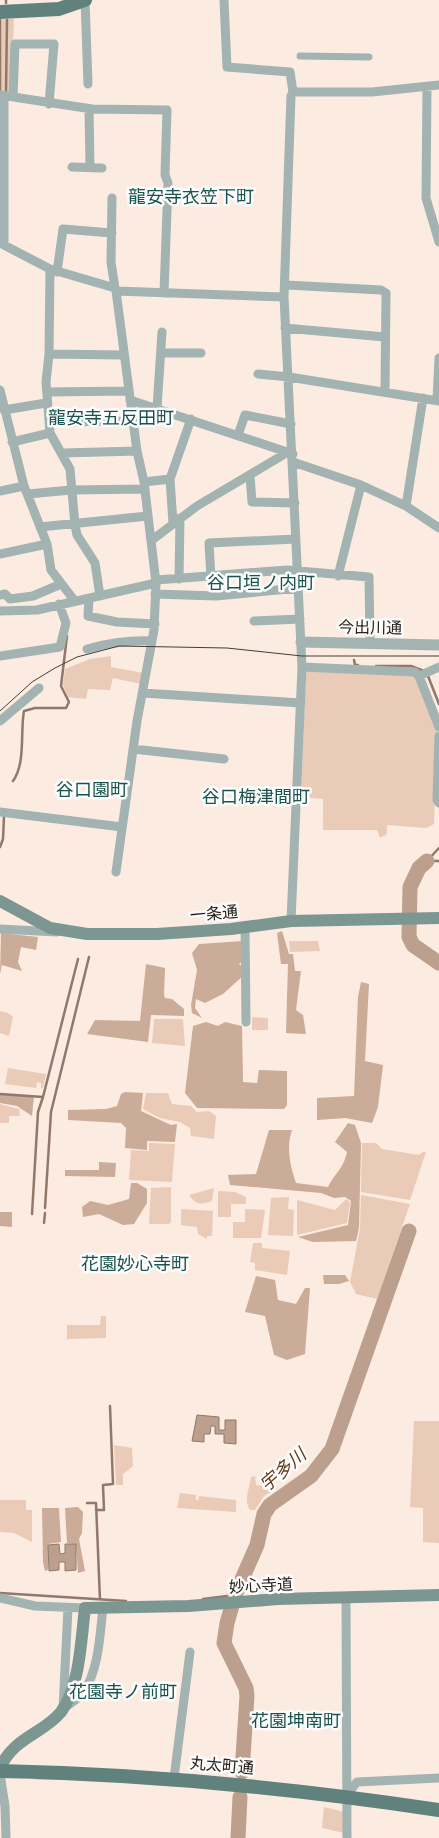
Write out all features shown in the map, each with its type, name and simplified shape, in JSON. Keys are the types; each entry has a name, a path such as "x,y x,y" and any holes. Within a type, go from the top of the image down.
{"main road":[{"path":"0,12 59,9 85,0"},
{"name":"一条通","path":"0,901 50,928 87,934 157,934 245,927 291,921 439,918"},
{"name":"妙心寺道","path":"86,1608 188,1606 267,1599 439,1595"},
{"path":"0,1771 10,1752 62,1709 71,1696 86,1608"},
{"name":"丸太町通","path":"0,1771 174,1778 346,1796 439,1810"}],"street":[{"path":"85,0 88,84"},
{"path":"224,0 227,67 290,72 292,92 286,285 284,297 302,667 291,921"},
{"path":"14,97 15,44 54,44 49,104"},
{"path":"300,56 369,57"},
{"path":"292,92 372,92 427,88 439,85"},
{"path":"427,88 426,198 439,242"},
{"path":"164,293 168,183 165,176 167,110 89,109 2,95 2,243 54,270 115,290 164,293 284,297"},
{"path":"89,109 90,168"},
{"path":"72,167 102,168"},
{"path":"112,198 111,262 137,451 145,486 156,582 155,624 133,749 116,872"},
{"path":"100,596 95,564 77,535 70,469 63,453 50,433 46,403 46,382 54,270 63,229 112,233"},
{"path":"286,285 381,290 386,293 385,392"},
{"path":"285,328 385,337"},
{"path":"156,408 162,332"},
{"path":"161,353 201,353"},
{"path":"49,354 123,355"},
{"path":"258,374 438,400 439,358"},
{"path":"0,390 4,410 5,433 12,442 26,490 47,544 50,570 74,600"},
{"path":"47,392 129,395 156,408 238,435 361,486 406,506 439,528"},
{"path":"406,506 423,398"},
{"path":"4,410 46,403"},
{"path":"238,435 245,415 291,424"},
{"path":"179,579 177,520 170,479 191,419"},
{"path":"50,422 133,420"},
{"path":"12,442 50,433"},
{"path":"63,453 137,451"},
{"path":"152,540 197,506 250,476 291,456"},
{"path":"250,476 252,502 295,503"},
{"path":"0,491 145,486 170,479"},
{"path":"338,576 361,486"},
{"path":"40,527 75,525 148,516"},
{"path":"211,578 209,543 296,539"},
{"path":"0,554 47,544"},
{"path":"0,611 37,610 156,582 179,579 211,578 287,570 338,576 369,577 370,644"},
{"path":"0,594 5,594 10,599 33,596 61,584"},
{"path":"156,594 216,596 299,588"},
{"path":"89,598 88,616 117,622 155,624"},
{"path":"0,656 60,647 66,623 59,604"},
{"path":"254,621 300,619"},
{"path":"87,649 111,642 152,641"},
{"name":"今出川通","path":"301,642 439,645"},
{"path":"302,667 428,673 439,727"},
{"path":"0,722 39,688"},
{"path":"143,693 301,703"},
{"path":"439,736 437,800 439,803"},
{"path":"133,749 224,759"},
{"path":"0,812 122,827"},
{"path":"245,927 246,1022"},
{"path":"0,929 50,933 62,931"},
{"name":"妙心寺道","path":"0,1598 35,1606 86,1608"},
{"path":"346,1598 347,1838"},
{"path":"62,1709 83,1694 89,1682 96,1662 103,1607"},
{"path":"62,1709 68,1608"},
{"path":"174,1778 190,1652"},
{"path":"0,1771 4,1797 6,1838"},
{"path":"346,1796 357,1782 439,1778"}],"shaded area":[{"path":"0,19 14,19 11,94 0,93"},
{"path":"111,656 111,667 143,673 141,684 113,678 110,690 88,689 86,699 68,697 63,685 65,669 90,659"},
{"path":"310,669 414,674 437,730 434,824 426,828 387,825 387,834 380,838 377,830 323,830 323,799 301,797 306,673"},
{"path":"282,931 289,954 293,954 295,971 301,971 296,1010 303,1015 306,1034 286,1033 288,964 281,964 277,933"},
{"path":"1,933 38,937 36,950 21,947 18,962 22,971 2,965 0,974"},
{"path":"243,941 245,959 239,964 244,969 244,975 223,994 205,1003 196,999 195,1008 202,1018 192,1013 191,1005 197,970 192,953 199,944"},
{"path":"289,941 318,941 320,951 290,952"},
{"path":"146,964 165,968 165,998 172,999 184,1009 184,1016 151,1015 148,1042 87,1034 95,1020 140,1021"},
{"path":"361,982 369,984 365,1061 383,1065 378,1107 372,1123 345,1118 317,1120 317,1098 354,1096 358,997"},
{"path":"0,1011 8,1013 13,1017 9,1036 0,1033"},
{"path":"252,1017 268,1018 268,1030 252,1030"},
{"path":"154,1019 183,1019 185,1046 152,1043"},
{"path":"206,1022 218,1026 225,1022 242,1026 243,1082 257,1083 259,1070 287,1071 287,1105 284,1109 197,1108 185,1093 193,1026"},
{"path":"8,1068 46,1074 43,1088 41,1088 41,1083 37,1082 36,1088 5,1084"},
{"path":"125,1092 143,1093 141,1111 171,1125 177,1124 175,1142 147,1141 147,1150 125,1148 126,1128 121,1123 68,1120 68,1110 106,1109 117,1106 121,1094"},
{"path":"146,1093 168,1093 172,1104 191,1106 197,1112 209,1111 216,1116 214,1139 191,1136 190,1128 180,1122 160,1118 143,1109"},
{"path":"0,1094 34,1096 32,1116 17,1106 0,1103"},
{"path":"0,1104 19,1109 20,1116 9,1116 9,1123 0,1123"},
{"path":"348,1123 355,1125 361,1143 359,1228 356,1241 313,1242 298,1237 348,1225 351,1201 345,1197 334,1198 321,1193 230,1185 228,1175 256,1174 269,1130 292,1130 289,1143 292,1170 296,1183 328,1187 341,1167 347,1152 335,1142"},
{"path":"149,1143 175,1144 172,1182 129,1180 131,1150 149,1151"},
{"path":"362,1143 376,1143 382,1149 419,1155 426,1152 410,1200 361,1192"},
{"path":"99,1162 116,1163 115,1177 65,1176 65,1170 99,1170"},
{"path":"131,1183 137,1183 147,1189 147,1203 134,1224 123,1225 99,1214 83,1217 82,1207 90,1201 108,1205 129,1199"},
{"path":"171,1187 171,1222 169,1224 149,1224 151,1188"},
{"path":"214,1188 212,1201 196,1202 189,1195"},
{"path":"218,1191 235,1192 246,1197 246,1204 231,1204 231,1217 218,1217"},
{"path":"361,1195 410,1204 377,1299 356,1294 350,1282 360,1229"},
{"path":"289,1197 288,1209 294,1210 293,1236 268,1235 271,1198"},
{"path":"346,1199 350,1202 347,1223 297,1235 297,1200 335,1210"},
{"path":"181,1209 213,1211 212,1236 207,1236 207,1239 198,1234 197,1227 181,1225"},
{"path":"245,1209 265,1210 261,1238 233,1238 233,1222 245,1222"},
{"path":"0,1212 12,1212 12,1227 0,1226"},
{"path":"253,1243 262,1243 262,1248 290,1251 287,1275 255,1270 255,1263 250,1262"},
{"path":"323,1275 345,1275 349,1281 339,1284 324,1284"},
{"path":"256,1276 275,1280 278,1300 296,1304 305,1288 310,1288 305,1354 287,1360 274,1355 265,1316 245,1312"},
{"path":"101,1316 106,1316 106,1338 67,1339 67,1325 100,1325"},
{"path":"197,1415 219,1417 219,1430 225,1430 225,1420 236,1420 236,1444 224,1443 224,1434 215,1434 215,1426 211,1426 210,1434 204,1434 204,1442 192,1441"},
{"path":"414,1421 439,1421 439,1543 423,1542 423,1508 410,1507"},
{"path":"114,1445 132,1448 133,1466 123,1474 123,1485 116,1485"},
{"path":"255,1476 256,1485 278,1488 264,1496 255,1510 250,1510 247,1502 248,1494 251,1477"},
{"path":"180,1493 196,1495 196,1500 198,1500 199,1496 236,1500 236,1512 177,1508"},
{"path":"0,1500 26,1500 26,1510 32,1510 32,1542 14,1533 0,1532"},
{"path":"78,1507 83,1512 82,1533 79,1539 85,1571 78,1573 76,1544 67,1543 65,1508"},
{"path":"42,1508 59,1508 61,1542 48,1544 48,1570 45,1571 43,1562"},
{"path":"59,1544 60,1554 65,1553 65,1544 76,1544 76,1570 65,1571 65,1562 59,1562 59,1570 49,1571 48,1545"},
{"path":"324,1807 344,1812 344,1833 322,1828"}],"waterway":[{"path":"0,20 0,91"},
{"path":"6,92 7,20"},
{"path":"13,781 20,765 24,711 35,708 66,708 69,702 61,686 67,636"},
{"path":"354,660 355,665 358,665"},
{"path":"376,666 411,666 424,671"},
{"path":"428,676 439,704"},
{"path":"0,847 3,839 4,816"},
{"path":"427,861 439,848"},
{"name":"宇多川","path":"427,861 439,861"},
{"name":"宇多川","path":"427,861 419,868 410,887 409,937 413,945 439,963"},
{"path":"45,1208 51,1112 89,957"},
{"path":"43,1097 78,959"},
{"path":"0,1094 43,1097 38,1112 32,1214"},
{"path":"44,1223 45,1213"},
{"name":"宇多川","path":"242,1772 246,1688 224,1643 227,1623 235,1595 257,1545 264,1514 270,1505 311,1476 332,1449 409,1231"},
{"path":"96,1510 104,1510 103,1485 113,1484 110,1406"},
{"path":"87,1503 96,1503 100,1600"},
{"path":"0,1593 126,1601"},
{"path":"203,1599 235,1595"},
{"name":"宇多川","path":"238,1838 240,1797"}],"tram line":[{"path":"0,711 32,682 55,668 77,657 119,646 227,648 302,656 439,656"}],"district":[{"name":"龍安寺衣笠下町","path":"191,197"},
{"name":"龍安寺五反田町","path":"111,418"},
{"name":"谷口垣ノ内町","path":"261,583"},
{"name":"谷口園町","path":"92,790"},
{"name":"谷口梅津間町","path":"256,797"},
{"name":"花園妙心寺町","path":"135,1264"},
{"name":"花園寺ノ前町","path":"123,1692"},
{"name":"花園坤南町","path":"296,1721"}]}
